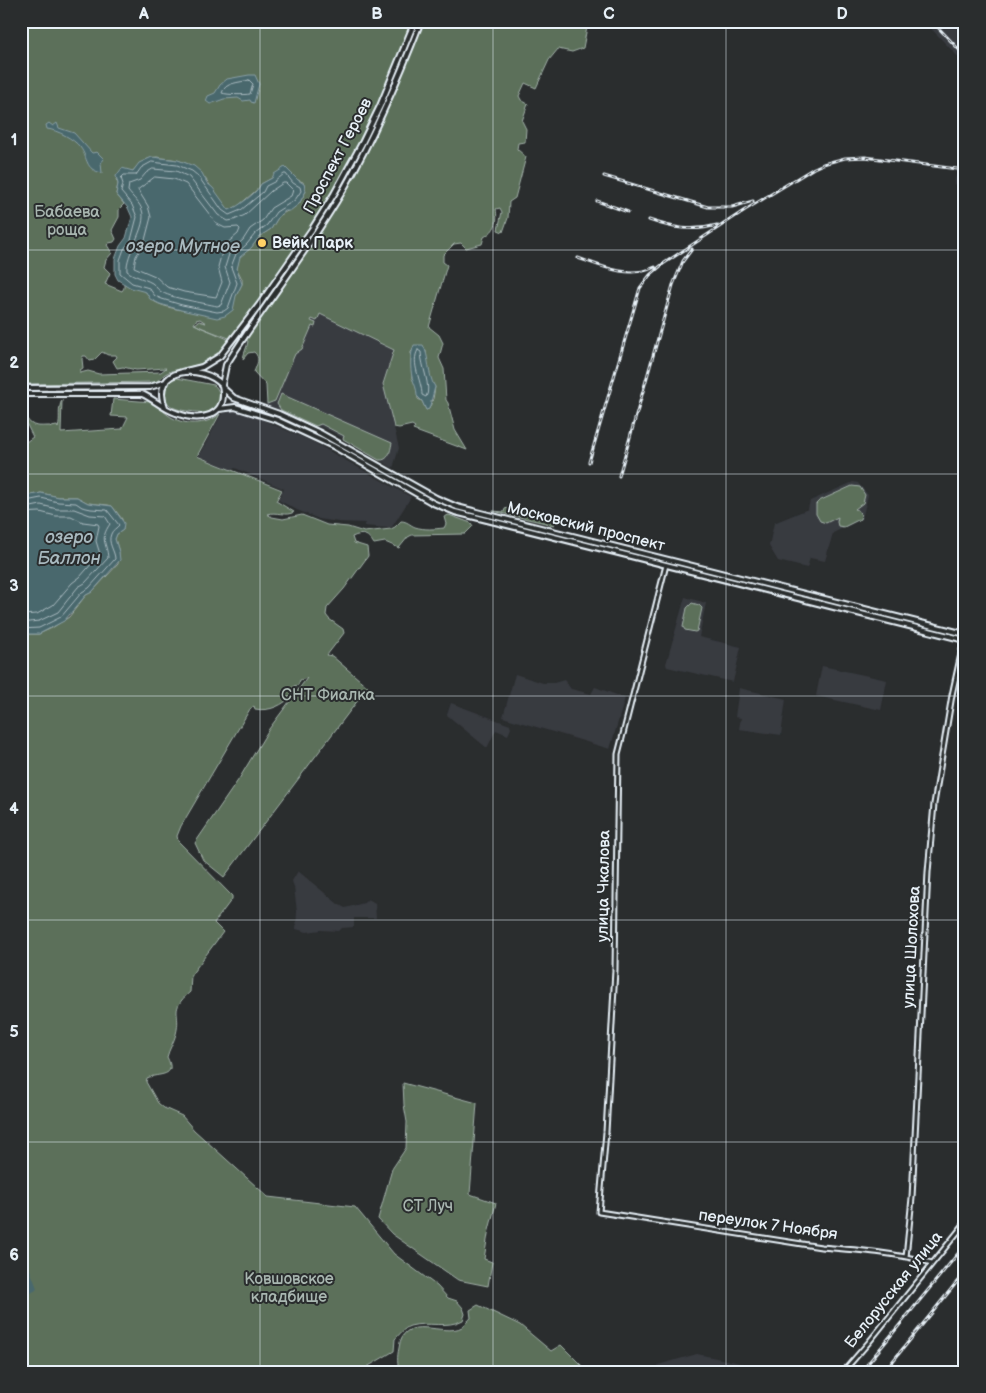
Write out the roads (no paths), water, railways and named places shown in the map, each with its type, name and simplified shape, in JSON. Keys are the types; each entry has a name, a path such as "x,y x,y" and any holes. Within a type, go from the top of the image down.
{"main road":[{"name":"Проспект Героев","path":"182,372 202,366 220,356 259,305 312,229 362,143 380,106 415,21"},
{"name":"Проспект Героев","path":"222,387 226,365 344,189 392,95 422,21"},
{"path":"21,394 142,394 152,398 165,407 176,414 189,417 205,417 215,414 219,409 222,387 214,378 206,374 175,373 166,382 162,390 162,399 165,407"},
{"path":"21,388 150,387 166,382"},
{"name":"Московский проспект","path":"222,387 234,398 279,414 320,433 436,498 457,507 965,634"},
{"name":"Московский проспект","path":"219,409 235,407 277,420 334,446 433,503 455,512 965,640"},
{"path":"383,474 385,470"},
{"path":"716,578 717,572"}],"street":[{"name":"улица Чкалова","path":"599,1212 615,979 618,754 666,565"},
{"name":"улица Шолохова","path":"906,1257 912,1198 928,872 934,810 952,695 965,640"},
{"name":"переулок 7 Ноября","path":"599,1212 822,1247 906,1257 932,1263"},
{"name":"Белорусская улица","path":"843,1372 965,1223"}],"water":[{"path":"255,75 259,84 254,103 250,100 243,101 238,98 224,99 210,104 206,101 208,96 215,93 227,79"},
{"path":"49,123 53,126 57,123 59,128 74,133 92,153 97,152 104,159 101,163 102,173 92,169 83,151 74,141 60,133 47,129 46,125"},
{"name":"озеро Мутное","path":"152,157 178,160 194,166 202,173 207,183 229,210 247,199 261,184 285,167 304,184 306,191 299,204 279,216 271,229 260,236 251,248 240,257 237,269 242,284 236,296 233,310 225,316 217,318 160,304 150,299 146,292 131,288 118,280 115,274 115,259 120,246 126,238 132,217 128,208 116,194 118,184 116,176 122,168 133,171 139,163"},
{"path":"414,345 423,345 427,355 432,382 435,387 429,409 426,410 422,401 417,396 412,377 411,361"},
{"name":"озеро Баллон","path":"41,493 59,497 77,497 88,503 112,506 124,523 123,530 117,534 115,539 120,560 64,621 39,634 21,634 21,494"}],"waterway":[{"path":"21,1262 27,1270 34,1288 21,1295"}],"railway":[{"path":"932,21 965,56"},
{"path":"959,21 965,36"},
{"path":"589,462 640,288 650,275 663,264 745,210 823,164 845,158 865,157 965,170"},
{"path":"604,176 708,207 732,207 753,201"},
{"path":"597,201 628,212"},
{"path":"649,220 691,229 717,225"},
{"path":"619,476 673,285 683,261 692,249"},
{"path":"578,258 626,272 636,272 655,267"},
{"path":"861,1372 965,1245"},
{"path":"884,1372 965,1272"}],"place":[{"name":"Вейк Парк","path":"262,243"}],"park label":[{"name":"Бабаева роща","path":"67,221"},
{"name":"СНТ Фиалка","path":"328,695"},
{"name":"СТ Луч","path":"428,1206"},
{"name":"Ковшовское кладбище","path":"289,1288"}]}
